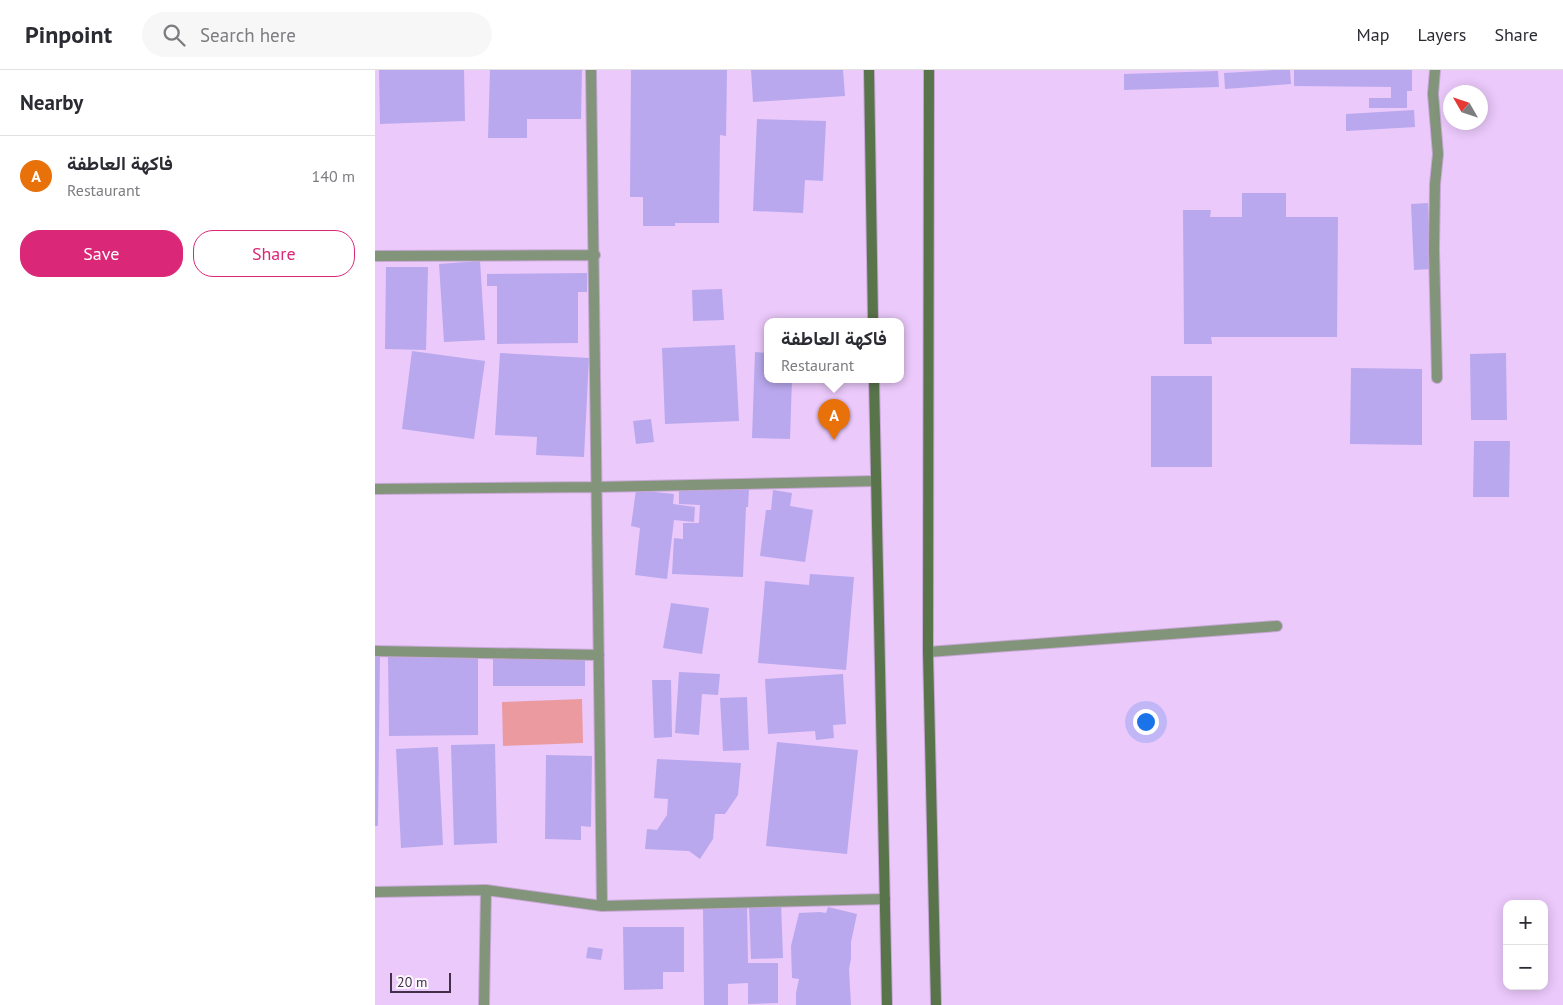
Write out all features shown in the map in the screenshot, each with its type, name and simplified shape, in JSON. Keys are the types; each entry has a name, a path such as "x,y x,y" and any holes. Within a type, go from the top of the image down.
{"street":[{"path":"591,70 595,255 602,906"},
{"path":"869,70 873,318"},
{"path":"929,70 928,652 936,1005"},
{"path":"1435,70 1433,94 1438,154 1435,184 1434,240 1437,378"},
{"path":"375,256 595,255"},
{"path":"874,383 887,1005"},
{"path":"375,489 597,487 877,481"},
{"path":"928,652 1277,626"},
{"path":"375,651 599,655"},
{"path":"375,892 486,890 602,906 885,899"},
{"path":"483,1005 486,890"}],"shaded area":[{"path":"582,699 583,743 503,746 502,702"}],"building":[{"path":"379,70 464,70 465,121 380,124"},
{"path":"490,70 582,70 581,119 527,119 527,138 488,138"},
{"path":"631,70 727,70 726,136 720,135 719,223 675,223 675,226 643,226 643,197 630,197"},
{"path":"751,70 843,70 845,96 753,102"},
{"path":"1290,70 1291,84 1225,89 1224,73"},
{"path":"1294,70 1412,70 1412,91 1407,91 1407,108 1369,108 1369,98 1391,98 1391,87 1294,86"},
{"path":"1218,71 1219,87 1124,90 1124,74"},
{"path":"1414,110 1415,127 1346,131 1346,114"},
{"path":"757,119 826,121 823,181 805,180 803,213 753,211"},
{"path":"1242,193 1286,193 1286,217 1338,217 1337,337 1211,337 1212,344 1184,344 1183,210 1211,210 1210,217 1242,217"},
{"path":"1428,203 1431,269 1414,270 1411,204"},
{"path":"480,261 485,340 444,342 439,264"},
{"path":"386,267 428,267 426,350 385,349"},
{"path":"587,273 587,292 578,292 578,343 497,344 497,286 487,286 487,274"},
{"path":"722,289 724,320 693,321 692,290"},
{"path":"735,345 739,421 665,424 662,348"},
{"path":"412,351 485,361 474,439 402,429"},
{"path":"755,352 764,353 764,383 792,383 790,439 752,438"},
{"path":"500,353 589,358 584,457 536,455 537,437 495,435"},
{"path":"1506,353 1507,420 1471,420 1470,354"},
{"path":"1351,368 1422,369 1422,445 1350,444"},
{"path":"1151,376 1212,376 1212,467 1151,467"},
{"path":"651,419 654,442 636,444 633,421"},
{"path":"1474,441 1510,441 1509,497 1473,497"},
{"path":"679,486 749,489 748,507 746,507 743,577 672,574 674,538 683,539 683,523 699,523 700,505 679,504"},
{"path":"636,490 674,494 673,504 695,507 694,522 674,520 667,579 635,575 640,528 631,526"},
{"path":"773,490 792,493 790,506 813,510 805,562 760,556 766,510 771,510"},
{"path":"810,574 854,577 846,670 758,663 765,581 809,585"},
{"path":"671,603 709,608 702,654 663,648"},
{"path":"375,653 380,653 378,826 375,826"},
{"path":"478,656 478,735 389,736 388,657"},
{"path":"493,659 585,659 585,686 493,686"},
{"path":"679,672 720,674 718,695 702,694 699,735 675,733"},
{"path":"843,674 846,724 833,725 834,738 816,740 815,731 768,734 765,679"},
{"path":"652,680 671,680 672,737 654,738"},
{"path":"747,697 749,750 723,751 720,698"},
{"path":"777,742 858,750 847,854 766,846"},
{"path":"495,744 497,843 454,845 451,745"},
{"path":"438,747 443,845 401,848 396,749"},
{"path":"546,755 592,756 591,827 581,826 581,840 545,839"},
{"path":"657,759 741,763 738,795 725,814 715,814 713,839 700,859 689,851 645,849 647,829 657,830 667,815 668,799 654,798"},
{"path":"781,903 783,958 751,959 749,905"},
{"path":"828,907 857,914 851,942 849,969 851,1005 796,1005 799,979 792,978 791,946 799,913 826,913"},
{"path":"703,908 747,908 748,963 778,963 778,1003 748,1004 748,983 728,984 728,1005 704,1005"},
{"path":"623,927 684,927 684,972 663,972 663,989 624,990"},
{"path":"588,947 603,949 601,960 586,958"}],"place":[{"name":"فاكهة العاطفة","path":"834,440"}]}
